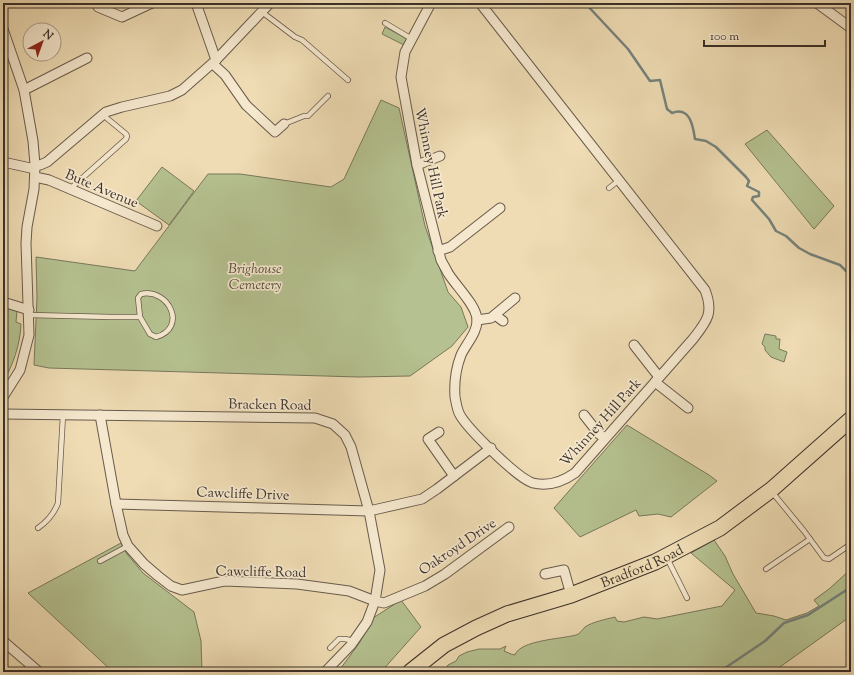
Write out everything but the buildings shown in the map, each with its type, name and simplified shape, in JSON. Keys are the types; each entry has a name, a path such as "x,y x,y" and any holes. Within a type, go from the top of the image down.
{"main road":[{"name":"Bradford Road","path":"410,672 444,645 476,628 507,614 571,595 655,562 720,528 771,490 850,421"}],"street":[{"path":"98,7 122,17 152,3"},
{"path":"196,3 214,62 246,105 275,132 284,124"},
{"path":"35,170 40,165 47,162 106,112 170,96 182,90 214,62 270,3"},
{"name":"Whinney Hill Park","path":"432,3 405,52 401,77 417,166 438,251 448,274 475,311 477,320 475,330 461,356 457,369 455,398 459,413 467,426 522,477 532,483 543,485 555,484 565,480 575,473 692,340 706,322 709,314 708,298 705,290 618,181 480,3"},
{"path":"817,3 851,28"},
{"path":"3,29 24,90 33,141 35,170 26,238 29,335 20,370 3,397"},
{"path":"24,90 87,58"},
{"path":"417,166 440,156"},
{"name":"Bute Avenue","path":"3,162 35,170 49,180 69,190 157,226"},
{"path":"438,251 450,247 500,208"},
{"path":"477,320 491,318 514,298"},
{"path":"3,302 29,313"},
{"path":"495,315 503,321"},
{"path":"634,345 657,380 688,408"},
{"name":"Bracken Road","path":"3,414 315,418 333,424 345,435 351,447 369,511 380,570 375,601 367,622 354,641 326,672"},
{"path":"584,414 599,434 605,438"},
{"name":"Cawcliffe Road","path":"100,415 123,535 128,546 144,564 171,586 182,590 224,581 297,584 350,591 375,601"},
{"path":"439,432 428,439 454,476"},
{"name":"Cawcliffe Drive","path":"116,504 369,511 422,499 491,448"},
{"name":"Oakroyd Drive","path":"375,601 384,603 425,586 445,574 510,527"},
{"path":"545,574 564,570 571,595"},
{"path":"3,641 39,672"}],"lane":[{"path":"262,12 295,37 302,40 348,80"},
{"path":"385,23 412,39"},
{"path":"284,124 304,116 308,116 328,96"},
{"path":"69,190 126,139 126,134 103,115"},
{"path":"609,188 618,181"},
{"path":"149,292 157,294 164,299 174,318 172,326 165,335 156,337 150,334 140,317 138,298 141,294 149,292"},
{"path":"29,313 140,317"},
{"path":"38,528 55,512 58,503 63,415"},
{"path":"771,490 824,558 829,558 851,544"},
{"path":"766,569 810,539"},
{"path":"100,562 128,546"},
{"path":"666,557 687,598"},
{"path":"330,648 339,639 354,641"}],"green space":[{"path":"385,27 407,39 404,45 382,34"},
{"name":"Brighouse Cemetery","path":"381,100 399,108 425,226 448,292 461,307 468,327 452,346 410,376 359,377 49,368 34,365 37,298 36,257 135,271 208,174 240,174 331,187 344,179"},
{"path":"767,130 834,206 814,229 745,144"},
{"path":"162,167 194,191 169,225 136,201"},
{"path":"3,307 17,311 16,322 21,324 15,355 3,383"},
{"path":"765,334 776,336 776,339 780,339 779,349 787,352 784,362 771,357 765,350 765,347 762,344"},
{"path":"627,425 717,481 671,517 658,514 639,516 636,510 580,537 554,508"},
{"path":"714,540 725,556 733,574 756,613 786,620 807,613 819,606 814,600 829,589 851,569 851,616 773,672 443,672 448,665 456,661 459,656 479,649 500,649 506,646 504,651 515,655 518,650 525,646 542,641 576,635 588,625 615,617 617,621 624,622 644,617 657,619 722,606 735,590 691,553"},
{"path":"121,543 127,554 143,573 194,612 201,641 202,672 113,672 28,593"},
{"path":"401,600 421,627 381,672 338,672 360,642 373,618"}],"waterway":[{"path":"585,3 628,49 650,81 660,80 667,109 672,113 683,112 687,115 692,123 695,139 706,141 716,147 746,177 749,181 747,186 759,192 759,196 753,197 752,200 769,219 776,231 786,236 799,248 810,254 840,265 851,276"},
{"path":"719,672 765,641 784,623 808,615 851,587"}]}
